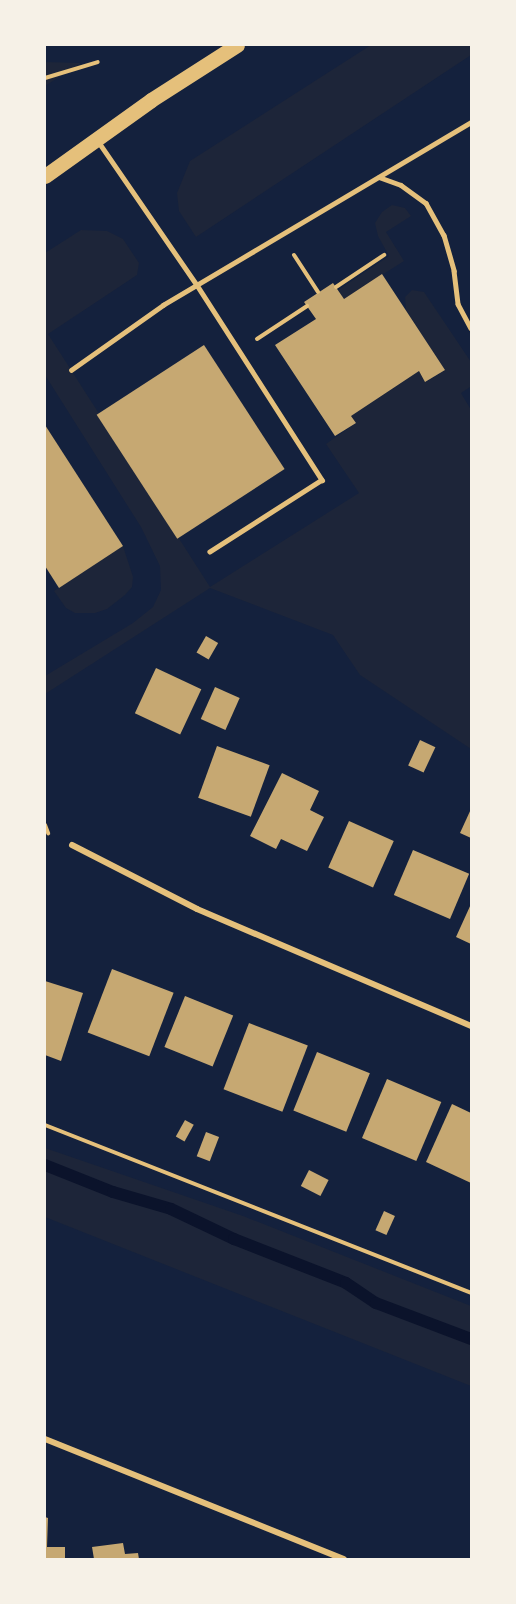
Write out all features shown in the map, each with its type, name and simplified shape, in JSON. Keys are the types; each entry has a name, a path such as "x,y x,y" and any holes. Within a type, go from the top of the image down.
{"main road":[{"path":"45,176 98,141 151,100 237,45"}],"street":[{"path":"72,845 197,909 471,1026"},
{"path":"45,1439 344,1559"}],"lane":[{"path":"71,370 163,305 471,122"},
{"path":"98,141 197,285 322,480 210,552"},
{"path":"379,177 401,185 426,203 444,235 454,271 458,304 471,328"}],"path":[{"path":"45,78 98,62"},
{"path":"281,235 318,292"},
{"path":"336,287 384,255"},
{"path":"239,351 307,306"},
{"path":"45,825 48,832"},
{"path":"45,1125 471,1293"}],"shaded area":[{"path":"371,45 471,45 471,55 196,237 179,211 177,193 190,161"},
{"path":"45,62 81,63 45,86"},
{"path":"392,205 405,208 411,216 386,232 404,261 344,299 338,290 389,256 378,236 375,223 382,212"},
{"path":"81,230 107,231 123,239 139,263 137,275 48,334 210,587 359,493 326,444 356,423 351,416 419,371 426,382 445,370 406,310 405,297 412,290 424,292 471,362 470,387 461,393 471,410 471,749 360,675 333,635 210,588 45,694 45,676 133,623 153,607 161,590 160,566 141,527 45,375 45,253"},
{"path":"123,546 133,577 132,587 125,595 107,609 95,613 75,613 66,608 54,591"},
{"path":"45,1148 243,1216 471,1306 471,1386 45,1217"}],"building":[{"path":"382,274 445,370 425,382 419,371 351,416 356,423 335,436 275,345 316,319 304,302 333,283 344,299"},
{"path":"204,345 285,469 177,539 97,415"},
{"path":"45,425 123,546 59,588 45,566"},
{"path":"206,636 218,643 209,659 196,652"},
{"path":"156,668 201,689 180,734 135,713"},
{"path":"215,687 240,698 225,730 201,719"},
{"path":"420,740 435,747 424,773 408,765"},
{"path":"217,746 270,765 251,817 198,798"},
{"path":"282,773 319,791 310,810 324,817 307,851 281,839 276,849 250,836"},
{"path":"471,809 471,838 460,833"},
{"path":"349,821 394,841 373,888 328,868"},
{"path":"413,850 469,874 450,919 394,895"},
{"path":"471,904 471,944 456,937"},
{"path":"112,969 174,993 149,1056 88,1032"},
{"path":"45,981 83,993 61,1061 45,1055"},
{"path":"185,996 233,1015 213,1066 164,1047"},
{"path":"249,1023 308,1046 282,1112 224,1089"},
{"path":"317,1052 370,1073 346,1132 293,1110"},
{"path":"387,1079 441,1102 416,1161 362,1138"},
{"path":"452,1104 471,1113 471,1183 426,1162"},
{"path":"185,1120 194,1125 185,1141 176,1137"},
{"path":"206,1132 219,1137 210,1161 197,1156"},
{"path":"309,1170 329,1180 320,1196 301,1186"},
{"path":"384,1211 395,1216 386,1235 375,1230"},
{"path":"45,1517 48,1518 47,1547 65,1547 65,1559 45,1559"},
{"path":"123,1543 125,1554 138,1553 139,1559 94,1559 92,1547"}],"waterway":[{"path":"45,1165 113,1192 171,1209 234,1239 346,1283 376,1303 471,1339"}]}
